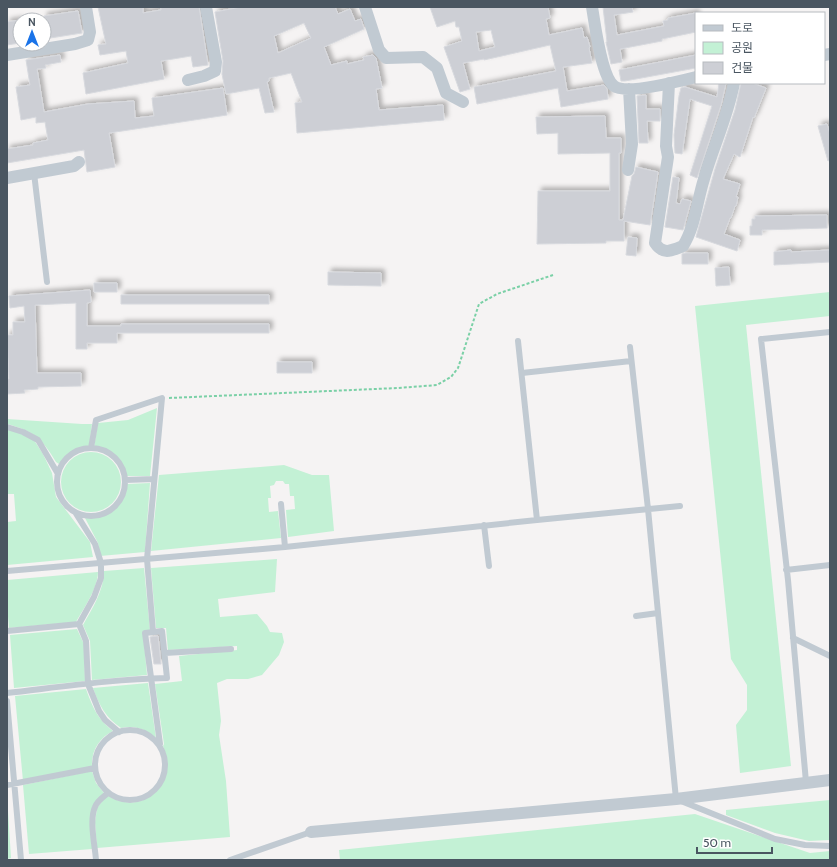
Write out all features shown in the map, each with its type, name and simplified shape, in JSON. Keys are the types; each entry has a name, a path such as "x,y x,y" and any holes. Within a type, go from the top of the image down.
{"street":[{"path":"7,54 74,44 88,40 90,32 86,7"},
{"path":"188,80 204,76 215,71 216,62 206,7"},
{"path":"365,7 379,50 386,58 423,57 437,68 446,94 463,102"},
{"path":"592,7 598,46 607,78 615,87 629,89 695,78"},
{"path":"670,83 666,146 668,157 655,243 659,249 666,251 683,246 688,238 704,179 726,117 734,84"},
{"path":"628,170 632,144 629,89"},
{"path":"7,178 74,166 79,162"},
{"path":"312,832 676,799 830,780"}],"lane":[{"path":"34,173 47,282"},
{"path":"806,782 793,638 761,339 830,332"},
{"path":"518,341 537,520"},
{"path":"630,347 648,508 676,799 775,839 805,845 830,846"},
{"path":"522,373 631,361"},
{"path":"91,448 96,420 162,398 147,559 153,632"},
{"path":"7,426 38,440 58,474"},
{"path":"75,512 86,516 98,515 108,511 118,504 125,488 125,480 121,466 113,456 103,450 91,448 80,450 71,455 63,463 58,474 57,485 61,497 75,512 95,544 101,563 101,578 94,597 80,624 86,641 88,684 99,712 105,720 119,732"},
{"path":"125,480 154,478"},
{"path":"281,504 285,547"},
{"path":"7,571 285,547 484,525 680,506"},
{"path":"484,525 488,566"},
{"path":"786,570 830,566"},
{"path":"636,616 658,613"},
{"path":"7,631 80,624"},
{"path":"7,693 150,678 167,678 162,631 145,633 150,678 160,744 159,745 164,760 164,772 160,783 155,790 145,797 128,800 120,799 108,793 99,783 95,768 95,759 99,748 108,738 119,732 131,730 150,737 159,745"},
{"path":"793,638 830,656"},
{"path":"165,653 231,649"},
{"path":"7,701 21,860"},
{"path":"7,785 95,768"},
{"path":"96,860 93,822 95,807 99,800 108,793"},
{"path":"230,860 312,832"}],"path":[{"path":"162,398 436,385 451,377 458,368 479,304 497,294 553,275"}],"green space":[{"path":"830,292 830,316 746,325 791,766 740,773 736,725 747,710 747,685 731,659 695,306"},
{"path":"157,408 150,476 127,476 119,459 112,452 94,447 98,423 128,420"},
{"path":"7,419 92,424 89,447 72,452 59,464 41,441 24,430 7,424"},
{"path":"7,429 34,440 52,473 56,497 90,542 93,557 7,565 7,522 16,521 14,494 8,494 7,489"},
{"path":"91,452 107,457 112,461 116,466 121,482 116,498 112,503 107,507 91,512 75,507 70,503 66,498 61,482 66,466 70,461 75,457"},
{"path":"284,465 312,475 329,475 334,531 288,537 286,510 295,509 294,496 290,496 289,484 285,484 283,481 276,481 274,485 270,486 271,498 268,498 269,512 278,511 281,538 151,551 159,475"},
{"path":"150,483 145,552 100,556 98,543 85,518 103,516 114,510 125,496 127,484"},
{"path":"277,559 275,592 218,599 220,617 257,614 270,632 282,633 284,642 279,655 262,675 248,679 227,679 217,683 221,721 219,735 226,781 230,837 97,848 95,822 97,808 107,795 120,801 133,802 144,800 154,793 162,784 166,773 167,760 163,746 164,744 155,684 182,681 179,656 237,650 237,646 168,650 166,628 156,628 151,568"},
{"path":"144,568 150,630 143,631 147,675 92,680 90,641 83,625 100,592 104,571"},
{"path":"98,572 96,585 76,622 9,628 7,580"},
{"path":"77,629 84,644 85,681 14,688 10,635"},
{"path":"148,683 156,738 140,728 121,728 111,720 104,711 93,688"},
{"path":"86,689 96,712 103,722 113,731 104,737 97,746 93,756 92,767 23,781 15,696"},
{"path":"92,771 96,783 104,793 94,805 92,849 29,854 23,785"},
{"path":"7,795 11,858 7,859"},
{"path":"830,800 830,840 809,841 775,833 726,815 726,810"},
{"path":"695,814 810,853 830,851 830,860 340,860 339,850"}],"building":[{"path":"98,7 143,7 143,13 161,10 161,7 199,7 208,65 193,67 191,56 161,61 164,79 86,94 83,73 128,63 126,51 100,55 98,45 106,44"},
{"path":"241,7 335,7 338,14 350,9 355,21 361,19 364,29 324,47 331,65 347,61 347,64 364,60 363,57 373,55 376,58 382,88 376,89 379,110 443,105 444,120 297,133 295,103 302,102 291,73 269,78 269,81 267,82 274,112 265,113 259,88 226,94 222,74 223,61 215,12","holes":["304,23 311,38 278,53 274,36"]},
{"path":"430,7 548,7 550,18 546,19 549,35 582,28 584,38 587,37 590,47 592,63 563,67 567,91 604,85 607,89 608,99 561,107 558,88 477,104 474,87 556,71 550,45 484,60 463,63 470,89 460,92 444,47 462,41 459,27 456,27 455,21 437,27","holes":["491,30 495,47 479,51 476,32"]},
{"path":"603,7 632,7 633,12 614,15 617,35 664,26 663,21 668,20 668,18 695,13 695,32 662,39 662,41 620,49 622,62 611,64"},
{"path":"78,11 82,33 52,38 52,15"},
{"path":"12,21 12,44 7,45 7,22"},
{"path":"60,55 61,62 45,65 46,68 37,69 44,112 88,104 134,101 135,118 154,116 152,98 223,88 227,115 109,133 115,167 87,172 84,150 7,163 7,149 33,145 33,143 48,140 45,122 36,123 36,117 21,120 16,87 30,85 26,60"},
{"path":"695,55 695,68 625,81 621,81 619,70"},
{"path":"719,84 726,84 721,105 697,178 690,175 712,106 690,99 682,154 675,153 674,135 679,96 681,88 685,87 717,97"},
{"path":"741,84 755,84 766,88 754,118 753,117 740,157 734,154 723,179 740,184 736,197 738,197 736,206 724,234 740,240 737,251 696,237 715,169 735,110"},
{"path":"646,95 646,109 660,109 660,121 647,121 648,143 639,143 637,96"},
{"path":"605,116 606,138 621,138 621,153 619,153 619,220 623,220 632,176 636,167 658,172 650,225 624,221 624,241 606,241 606,243 537,244 538,191 610,191 610,153 558,154 558,133 537,134 536,117"},
{"path":"827,124 830,134 830,160 828,161 818,126"},
{"path":"673,177 679,178 676,203 680,204 682,199 691,201 683,230 665,227"},
{"path":"827,215 827,228 762,230 762,235 750,235 750,226 752,226 752,219 755,219 755,216"},
{"path":"628,237 637,238 636,256 626,255"},
{"path":"791,250 791,252 830,250 830,262 774,265 774,252"},
{"path":"708,253 708,264 682,264 682,254"},
{"path":"729,267 730,285 716,286 715,268"},
{"path":"328,272 381,273 381,286 328,285"},
{"path":"94,283 117,283 117,292 94,292"},
{"path":"90,290 91,302 87,303 87,326 121,326 121,324 269,324 269,333 117,333 117,343 87,343 87,349 76,349 76,303 35,305 37,373 81,373 81,386 38,387 38,389 24,390 25,393 7,394 7,379 9,379 7,335 13,335 13,322 25,322 24,306 10,308 9,296"},
{"path":"121,295 269,295 269,304 121,304"},
{"path":"277,362 312,362 312,373 277,373"},
{"path":"158,636 161,664 154,664 150,637"}]}
